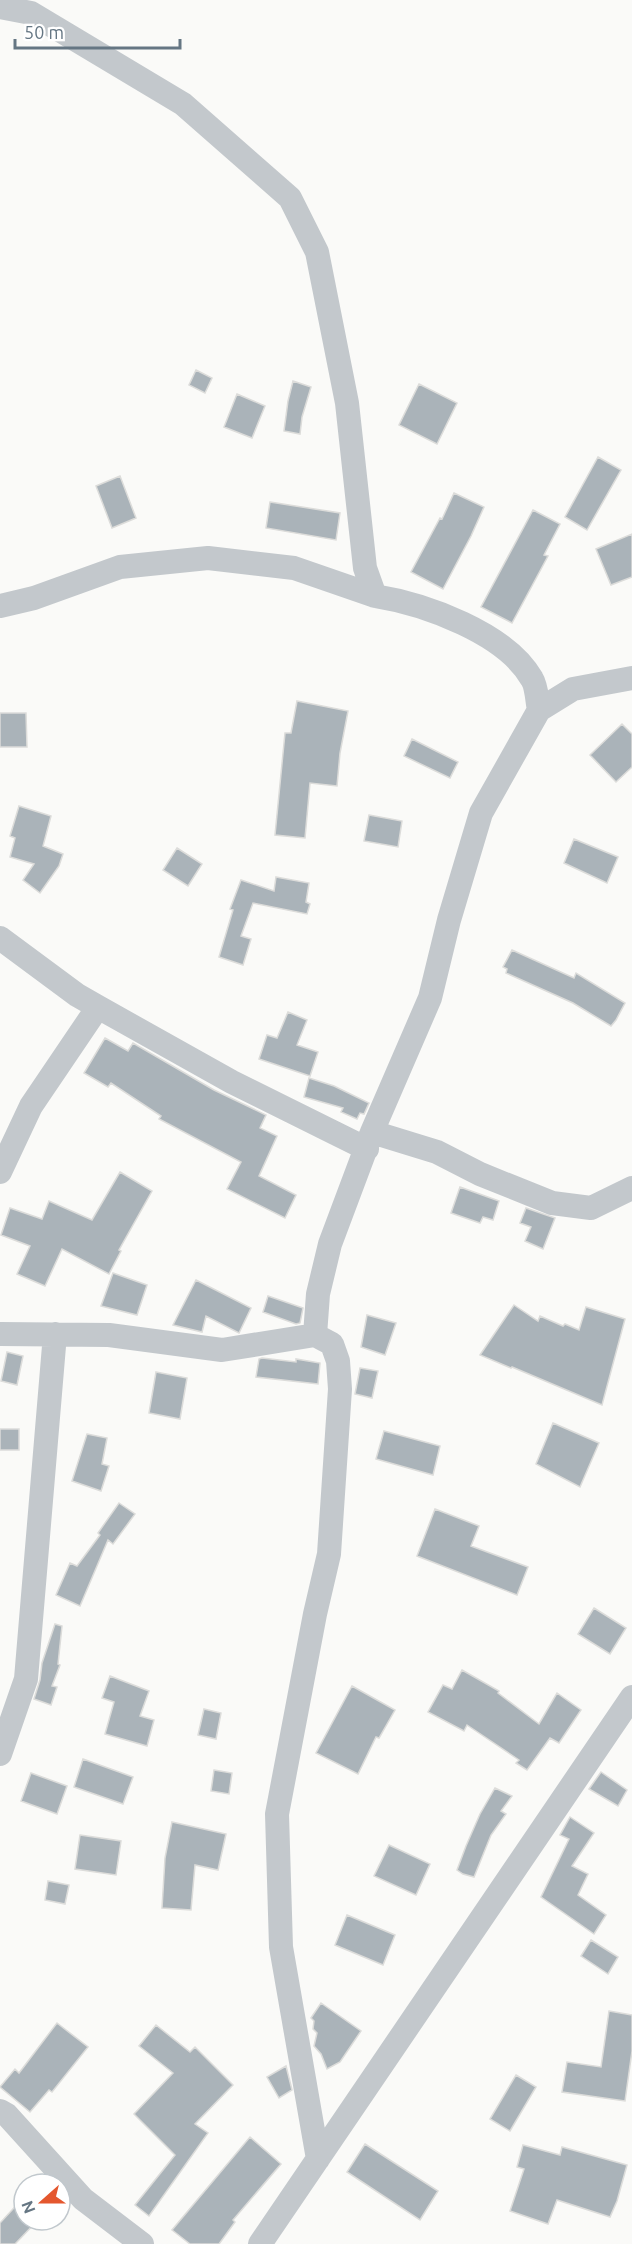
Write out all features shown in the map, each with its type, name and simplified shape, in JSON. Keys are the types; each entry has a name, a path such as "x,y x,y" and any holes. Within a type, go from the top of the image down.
{"street":[{"path":"0,7 30,13 183,104 290,198 316,252 347,403 365,568 375,596"},
{"path":"0,606 34,598 120,567 208,558 294,568 375,596 405,601 479,630 508,651 523,666 533,681 539,711"},
{"path":"315,1335 318,1294 330,1244 430,998 449,920 481,813 517,745 539,711 573,688 632,678"},
{"path":"0,938 77,995 232,1082 370,1141 437,1152 480,1174 552,1203 591,1208 632,1188"},
{"path":"0,1172 31,1106 98,1007"},
{"path":"0,1334 109,1335 222,1350 315,1335 332,1344 338,1361 340,1389 329,1554 277,1814 281,1947 318,2159"},
{"path":"0,1754 26,1679 55,1334"},
{"path":"260,2244 632,1697"},
{"path":"0,2111 7,2115 83,2199 142,2244"}],"building":[{"path":"196,370 212,378 205,393 189,385"},
{"path":"293,381 311,387 302,417 300,434 284,431"},
{"path":"419,384 457,403 437,444 399,425"},
{"path":"237,394 265,406 252,438 224,427"},
{"path":"598,457 621,470 587,530 565,517"},
{"path":"120,476 136,518 112,528 96,486"},
{"path":"454,493 484,507 443,589 411,572 440,518 442,519"},
{"path":"270,502 340,513 336,540 266,528"},
{"path":"533,510 560,524 544,555 548,556 512,623 481,607"},
{"path":"632,534 632,577 611,585 596,549"},
{"path":"297,701 348,711 340,753 337,786 310,783 305,838 275,835 285,733 291,733"},
{"path":"0,713 26,713 27,747 0,747"},
{"path":"622,724 632,734 632,767 616,782 590,755"},
{"path":"412,739 458,762 450,778 404,756"},
{"path":"19,806 51,816 43,846 63,854 59,866 40,893 23,880 34,864 10,857 15,838 10,836"},
{"path":"369,815 402,821 398,847 364,841"},
{"path":"574,839 618,857 607,883 564,863"},
{"path":"177,848 202,864 188,886 163,870"},
{"path":"276,877 309,883 306,902 310,904 307,914 253,903 241,936 251,939 243,965 219,957 233,910 230,909 241,880 274,891"},
{"path":"512,950 574,978 576,973 625,1003 616,1020 611,1026 573,1003 506,973 507,969 503,967"},
{"path":"288,1012 307,1020 297,1045 318,1052 310,1076 259,1059 267,1035 277,1038"},
{"path":"105,1038 128,1051 133,1043 214,1090 266,1115 260,1128 277,1136 259,1176 296,1195 285,1218 227,1189 241,1162 159,1119 161,1116 111,1083 108,1087 84,1073"},
{"path":"309,1078 334,1086 369,1103 364,1114 360,1113 357,1119 341,1112 343,1108 304,1097"},
{"path":"120,1172 152,1191 119,1250 121,1251 109,1274 62,1249 45,1286 17,1274 30,1246 1,1235 10,1208 42,1219 49,1201 92,1220"},
{"path":"460,1187 499,1201 493,1220 483,1217 480,1223 451,1213"},
{"path":"526,1208 555,1218 543,1249 525,1241 531,1227 520,1223"},
{"path":"113,1273 147,1285 137,1315 101,1306"},
{"path":"196,1280 251,1308 239,1333 206,1316 202,1332 173,1325"},
{"path":"268,1296 303,1308 300,1323 296,1324 263,1312"},
{"path":"514,1305 538,1321 540,1316 579,1330 586,1307 625,1319 602,1405 480,1355"},
{"path":"367,1315 396,1323 385,1355 361,1347"},
{"path":"7,1352 23,1356 17,1385 1,1381"},
{"path":"259,1359 296,1362 296,1359 320,1363 318,1384 256,1377"},
{"path":"360,1368 378,1371 372,1398 355,1394"},
{"path":"156,1372 187,1378 180,1419 149,1413"},
{"path":"553,1423 599,1443 580,1487 536,1464"},
{"path":"0,1429 19,1429 19,1450 0,1450"},
{"path":"384,1431 440,1446 433,1475 376,1459"},
{"path":"87,1434 107,1438 102,1464 109,1466 101,1491 72,1481"},
{"path":"119,1503 135,1514 113,1544 108,1540 80,1606 56,1595 70,1563 77,1566 100,1535 98,1533"},
{"path":"435,1509 479,1526 471,1546 528,1567 517,1595 417,1556"},
{"path":"594,1608 626,1628 610,1654 578,1634"},
{"path":"55,1624 62,1626 58,1664 60,1665 52,1686 57,1687 51,1705 34,1699 42,1663"},
{"path":"462,1670 499,1691 498,1693 539,1724 557,1693 581,1710 559,1743 550,1738 527,1770 516,1763 519,1760 467,1725 464,1731 428,1712 443,1685 452,1689"},
{"path":"110,1676 149,1691 140,1716 154,1720 147,1746 105,1734 114,1702 102,1698"},
{"path":"352,1686 395,1710 379,1738 376,1737 358,1774 316,1753"},
{"path":"204,1709 221,1713 216,1739 198,1735"},
{"path":"83,1759 133,1777 123,1804 74,1787"},
{"path":"214,1770 232,1773 229,1794 211,1791"},
{"path":"601,1772 627,1790 618,1806 589,1789"},
{"path":"31,1773 67,1786 57,1814 21,1801"},
{"path":"495,1788 512,1796 501,1811 506,1814 491,1835 474,1877 463,1874 457,1870 480,1814"},
{"path":"570,1817 594,1833 572,1866 588,1874 578,1895 606,1915 594,1934 541,1897 569,1839 560,1835"},
{"path":"172,1822 226,1834 218,1870 195,1865 191,1910 162,1908 165,1858"},
{"path":"80,1835 121,1841 116,1875 75,1869"},
{"path":"389,1845 430,1864 416,1895 374,1876"},
{"path":"48,1881 69,1885 65,1904 45,1900"},
{"path":"347,1915 395,1935 383,1965 335,1945"},
{"path":"591,1940 618,1957 608,1974 581,1956"},
{"path":"321,2003 361,2031 340,2062 327,2069 321,2054 314,2046 317,2033 313,2029 314,2021 311,2018"},
{"path":"609,2011 632,2015 632,2051 625,2101 562,2092 567,2062 601,2067"},
{"path":"57,2023 88,2047 52,2092 49,2090 30,2112 0,2087 15,2069 19,2073"},
{"path":"156,2025 190,2052 195,2047 233,2085 195,2124 208,2133 149,2216 135,2205 175,2155 134,2114 173,2073 139,2046"},
{"path":"286,2066 292,2090 279,2098 267,2077"},
{"path":"516,2075 536,2087 510,2131 490,2119"},
{"path":"250,2137 281,2164 233,2220 235,2222 219,2244 190,2244 172,2230"},
{"path":"365,2144 438,2191 420,2220 347,2172"},
{"path":"523,2145 560,2155 562,2147 627,2165 610,2217 557,2200 548,2224 510,2211 524,2169 517,2167"},
{"path":"12,2210 12,2232 26,2232 15,2244 0,2244 0,2223"}]}
